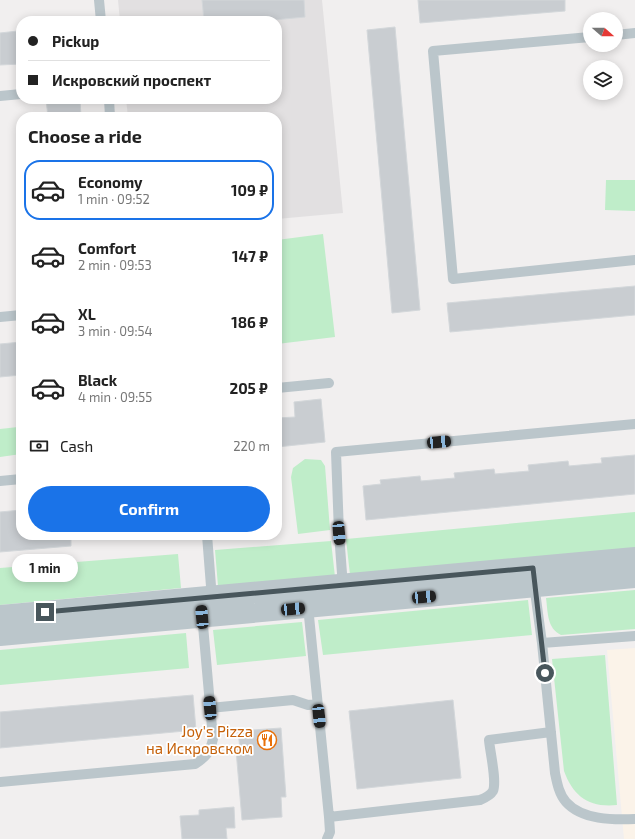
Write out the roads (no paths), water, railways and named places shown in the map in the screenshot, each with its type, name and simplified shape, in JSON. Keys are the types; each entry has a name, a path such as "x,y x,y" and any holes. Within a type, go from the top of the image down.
{"street":[{"path":"0,616 207,607 308,598 533,577 635,558"},
{"path":"533,577 635,578"},
{"path":"0,635 207,607"}],"lane":[{"path":"99,0 101,16"},
{"path":"623,35 635,34"},
{"path":"583,38 433,51 454,279 635,260"},
{"path":"0,96 16,94"},
{"path":"0,317 16,315"},
{"path":"282,388 330,383"},
{"path":"344,594 339,533 336,452 635,424"},
{"path":"0,481 16,479"},
{"path":"0,782 196,764 205,758 211,749 213,739 210,708 207,607 208,540"},
{"path":"533,577 552,732 555,773 559,790 566,802 591,815 604,818 635,819"},
{"path":"308,598 329,816 330,832 327,839"},
{"path":"542,643 635,636"},
{"path":"210,708 293,700 308,705 318,704"},
{"path":"329,816 480,800 488,797 493,790 494,782 489,740 552,732"}],"place":[{"name":"Joy's Pizza на Искровском","path":"267,740"}]}
